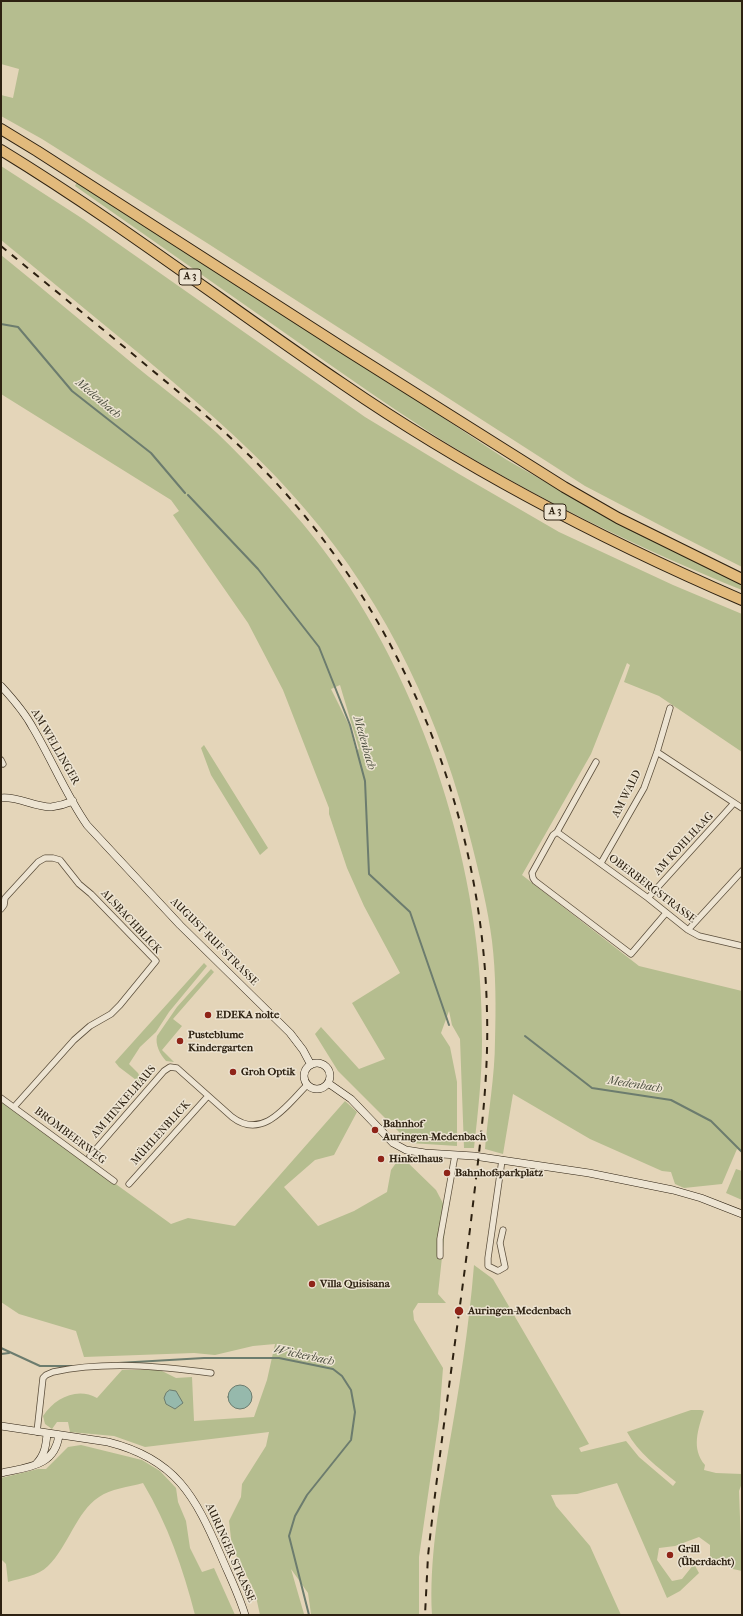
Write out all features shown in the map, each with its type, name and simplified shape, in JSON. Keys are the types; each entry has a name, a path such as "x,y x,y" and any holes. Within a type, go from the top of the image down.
{"highway":[{"name":"A 3","path":"1,130 81,178 348,351 564,487 618,518 742,579"},
{"name":"A 3","path":"1,150 73,194 344,385 437,445 497,480 607,538 742,600"}],"main road":[{"name":"AM WELLINGER","path":"1,686 33,726 73,801 88,825 98,836"},
{"path":"1,798 13,798 46,806 59,806 73,801"},
{"name":"AUGUST-RUF-STRASSE","path":"98,836 180,925 290,1033 303,1050 311,1065"},
{"path":"321,1064 326,1068 330,1077 328,1083 322,1088 314,1089 307,1085 304,1074 311,1065 321,1064"},
{"path":"328,1083 351,1099 387,1138 399,1148 425,1153 455,1154 590,1173 673,1190 701,1198 742,1214"},
{"name":"AURINGER STRASSE","path":"1,1426 108,1442 125,1446 155,1461 176,1477 193,1498 206,1524 245,1615"},
{"path":"34,1465 41,1459 47,1434"},
{"path":"1,1473 44,1462 52,1455 58,1446 59,1435"}],"street":[{"name":"AM WALD","path":"601,863 644,788 657,752 670,708"},
{"path":"657,752 742,808"},
{"path":"596,762 532,873 533,878 631,954 666,913"},
{"name":"AM KOHLHAAG","path":"648,898 734,803"},
{"name":"OBERBERGSTRASSE","path":"557,832 648,898 688,930 700,936 742,946"},
{"name":"ALSBACHBLICK","path":"1,908 4,905 5,898 38,862 45,858 60,860 79,884 92,894 156,962 120,1005 111,1014 90,1026 74,1040 14,1107"},
{"path":"688,930 742,871"},
{"name":"AM HINKELHAUS","path":"90,1156 167,1068 174,1066 177,1068 238,1121 247,1125 258,1125 269,1121 307,1085"},
{"name":"MÜHLENBLICK","path":"129,1184 208,1096"},
{"name":"BROMBEERWEG","path":"1,1098 114,1181"},
{"path":"440,1256 440,1239 455,1154"},
{"path":"502,1160 488,1258 488,1266 498,1271 507,1265 500,1243 503,1230"},
{"path":"37,1432 43,1378 53,1372 116,1366 164,1367 211,1373"}],"green space":[{"path":"1,1 742,1 742,567 585,486 207,243 42,139 1,116 1,95 13,98 19,69 1,64"},
{"path":"1,166 83,219 365,417 459,474 559,532 673,585 742,614 742,752 659,696 624,682 630,665 627,663 591,754 522,875 639,966 742,991 742,1153 737,1149 722,1184 684,1188 675,1184 671,1172 662,1171 590,1139 513,1094 503,1154 485,1149 495,1054 495,978 490,929 481,881 460,799 428,710 408,667 386,625 362,585 335,546 305,509 267,467 247,447 184,391 1,240"},
{"path":"77,182 392,384 507,460 615,522 742,583 742,590 665,557 588,521 512,481 440,439 398,412 75,186"},
{"path":"1,255 188,408 223,439 302,523 322,548 358,601 390,658 418,719 441,782 459,846 472,912 480,977 482,1054 480,1094 474,1148 464,1148 460,1039 452,1025 449,1011 441,1033 450,1047 457,1082 457,1146 410,1143 338,1071 315,1034 321,1027 359,1069 385,1059 352,1003 400,973 364,906 347,868 329,814 329,808 283,690 248,623 173,515 179,511 171,500 1,394","holes":["340,685 359,749 356,751 349,725 331,689"]},
{"path":"204,745 268,848 260,855 211,775 201,748"},
{"path":"204,963 207,966 169,1012 156,1032 140,1047 129,1064 138,1073 144,1086 119,1067 115,1062"},
{"path":"211,969 214,972 173,1019 182,1026 162,1050 174,1062 166,1061 158,1049 157,1036 177,1007"},
{"path":"1,1101 171,1224 188,1218 235,1226 345,1101 357,1112 334,1155 315,1160 284,1187 318,1226 354,1211 387,1192 391,1170 401,1156 436,1190 447,1211 438,1294 446,1303 418,1303 413,1311 414,1320 443,1368 439,1419 419,1557 419,1615 260,1615 255,1592 232,1547 229,1521 241,1497 242,1484 266,1446 269,1432 145,1447 114,1436 70,1432 68,1422 57,1422 52,1429 45,1424 43,1416 60,1399 74,1394 89,1395 97,1398 122,1370 160,1370 176,1378 192,1377 194,1421 254,1417 267,1380 275,1344 253,1346 215,1355 194,1353 84,1357 76,1331 19,1314 1,1302","holes":["291,1569 308,1593 311,1614 304,1614"]},
{"path":"736,1169 742,1171 742,1200 726,1193"},
{"path":"474,1265 493,1279 589,1444 579,1448 581,1452 626,1441 639,1457 673,1486 676,1482 655,1465 637,1447 627,1432 691,1410 704,1411 698,1432 697,1446 698,1452 705,1465 704,1470 716,1473 742,1474 742,1483 739,1491 742,1571 733,1569 710,1557 710,1545 699,1537 675,1546 659,1548 657,1560 672,1581 682,1579 694,1564 699,1573 680,1591 667,1598 617,1483 577,1494 551,1495 556,1506 590,1546 621,1615 432,1615 431,1594 433,1553 441,1493 463,1359"},
{"path":"81,1445 142,1460 160,1471 176,1488 178,1502 186,1521 190,1548 202,1572 214,1568 235,1615 195,1615 174,1547 160,1515 143,1483 103,1494 91,1503 84,1511 61,1549 48,1566 39,1572 24,1578 8,1582 6,1564 1,1559 1,1478 38,1469 46,1469 68,1447"}],"shaded area":[{"path":"240,1385 248,1389 252,1397 248,1405 240,1409 232,1405 228,1397 232,1389"},
{"path":"170,1390 176,1391 183,1403 175,1409 166,1404 164,1398 166,1393"}],"waterway":[{"name":"Medenbach","path":"1,324 18,327 72,391 151,453 185,493"},
{"name":"Medenbach","path":"188,495 258,569 319,647 350,725 365,781 369,874 410,912 449,1025"},
{"name":"Medenbach","path":"525,1036 592,1088 671,1100 711,1121 742,1152"},
{"name":"Wickerbach","path":"1,1348 40,1366 72,1366"},
{"name":"Wickerbach","path":"1,1354 9,1353"},
{"name":"Wickerbach","path":"118,1363 204,1358 279,1358 333,1369 342,1376 351,1390 355,1412 351,1440 307,1495 295,1516 289,1536 309,1615"}],"railway":[{"path":"1,246 200,411 258,464 294,503 337,558 374,616 407,677 434,741 456,807 472,874 482,943 487,1012 485,1091 471,1221 428,1556 425,1615"}],"place":[{"name":"EDEKA nolte","path":"208,1015"},
{"name":"Pusteblume Kindergarten","path":"180,1041"},
{"name":"Groh Optik","path":"233,1072"},
{"name":"Bahnhof Auringen-Medenbach","path":"375,1130"},
{"name":"Hinkelhaus","path":"381,1159"},
{"name":"Bahnhofsparkplatz","path":"447,1173"},
{"name":"Villa Quisisana","path":"312,1284"},
{"name":"Auringen-Medenbach","path":"459,1311"},
{"name":"Grill (Überdacht)","path":"670,1555"}]}
